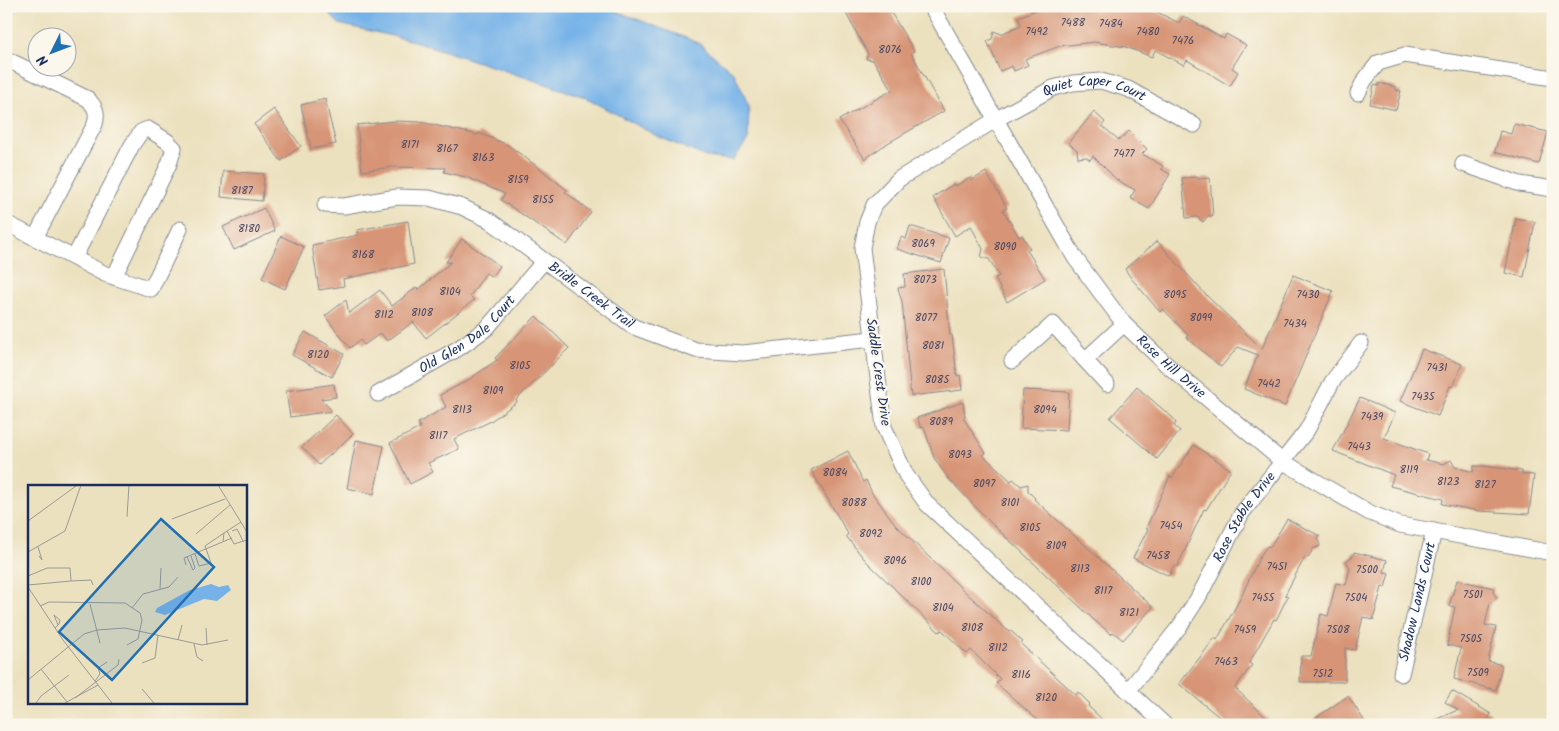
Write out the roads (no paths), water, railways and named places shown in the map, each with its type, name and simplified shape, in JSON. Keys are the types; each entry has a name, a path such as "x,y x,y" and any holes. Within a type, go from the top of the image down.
{"street":[{"name":"Rose Hill Drive","path":"931,6 1075,258 1124,324 1168,365 1282,461 1368,512 1400,525 1553,554"},
{"path":"1358,94 1364,81 1378,63 1405,55 1553,78"},
{"path":"6,59 88,100 94,106 97,114 95,124 35,238"},
{"name":"Quiet Caper Court","path":"995,120 1053,88 1073,82 1101,81 1128,89 1194,125"},
{"name":"Saddle Crest Drive","path":"995,120 899,179 874,205 867,222 862,248 884,427 903,469 927,504 1165,725"},
{"path":"74,258 132,145 141,132 148,130 167,141 174,148 169,164 114,277"},
{"path":"1463,164 1520,184 1553,189"},
{"name":"Bridle Creek Trail","path":"325,205 344,206 397,197 429,198 462,207 489,220 634,327 696,350 743,353 872,339"},
{"path":"6,223 114,277 151,289 180,229"},
{"name":"Old Glen Dale Court","path":"378,394 459,348 487,328 544,261"},
{"path":"1012,361 1053,324 1107,384"},
{"path":"1085,360 1124,324"},
{"name":"Rose Stable Drive","path":"1128,690 1180,626 1198,598 1242,513 1307,430 1332,382 1361,344"},
{"name":"Shadow Lands Court","path":"1401,674 1434,531"}],"water":[{"path":"323,6 603,6 699,43 734,73 749,106 748,140 733,160 706,157 657,136 585,97 414,41 339,24"}]}
